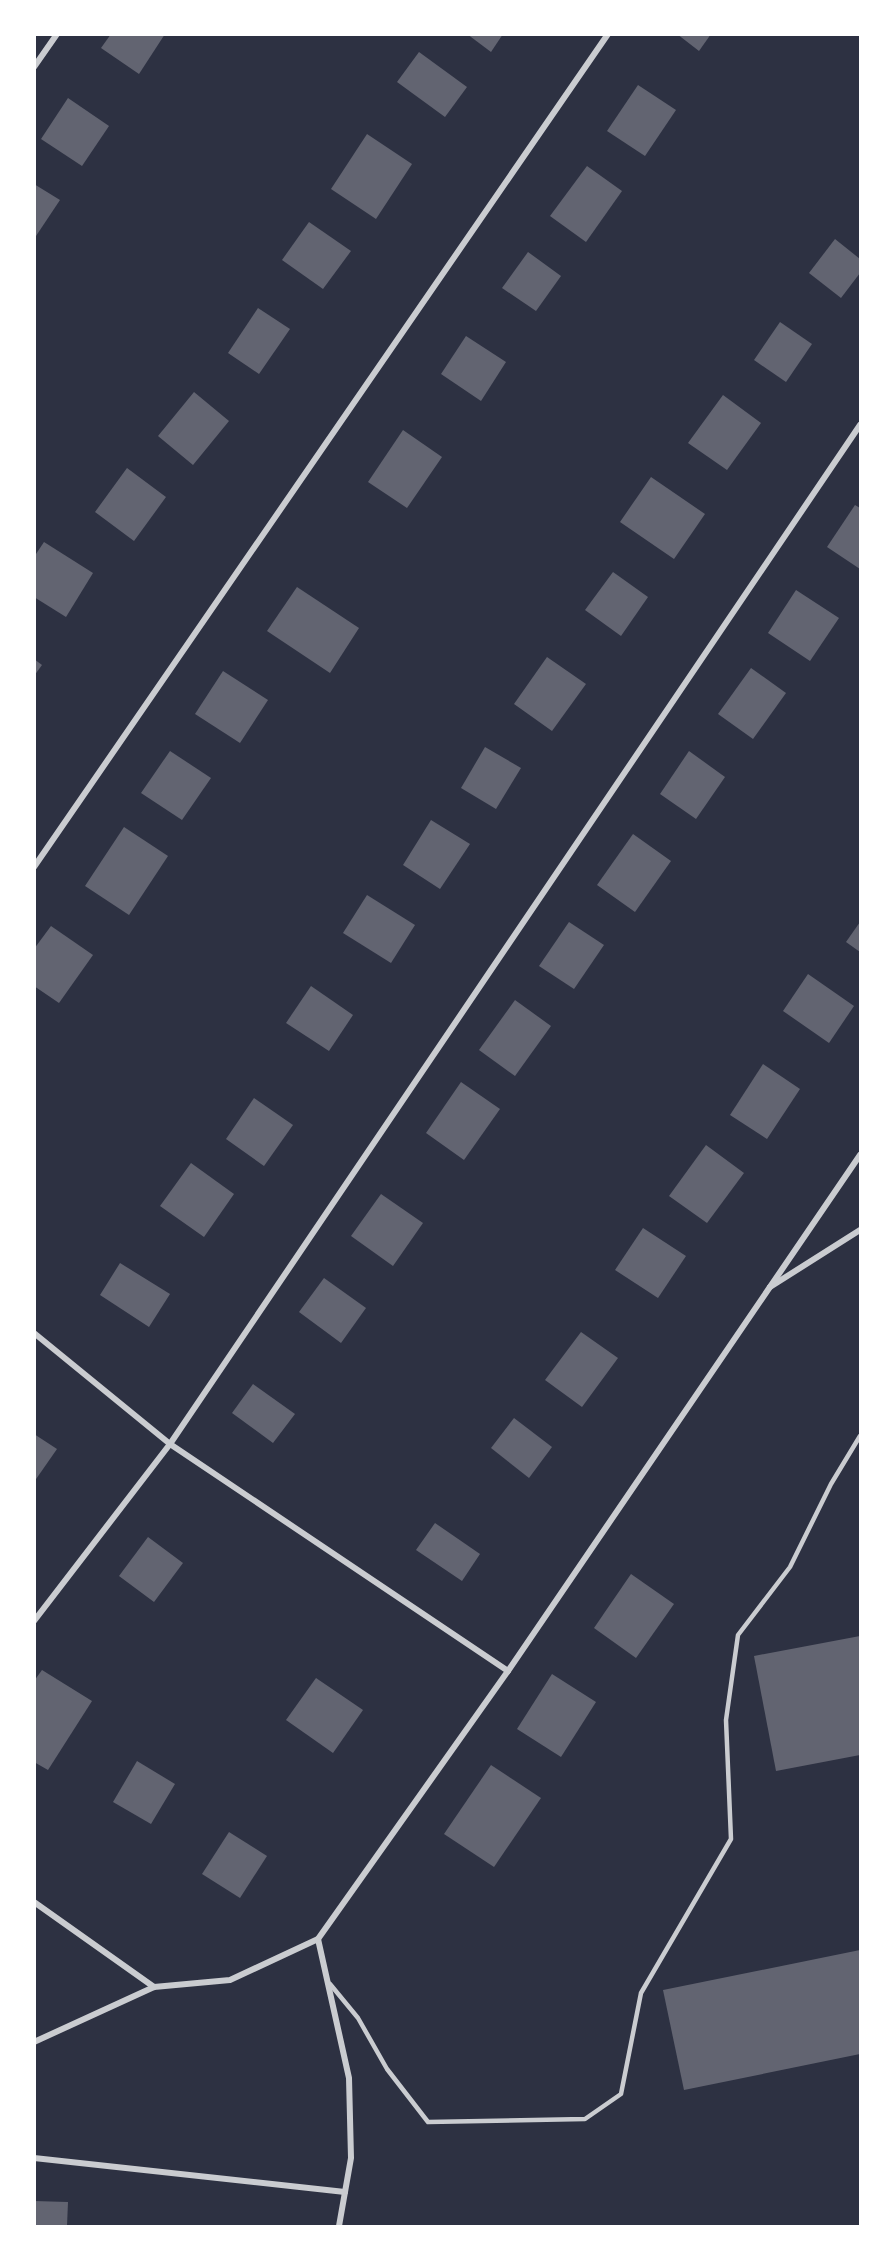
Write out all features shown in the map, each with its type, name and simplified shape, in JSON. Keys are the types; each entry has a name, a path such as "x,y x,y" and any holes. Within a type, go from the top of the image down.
{"street":[{"path":"34,67 57,34"},
{"path":"34,867 608,34"},
{"path":"34,1621 170,1444 861,425"},
{"path":"34,2042 154,1987 230,1980 318,1938 508,1671 767,1289 861,1155"},
{"path":"767,1289 861,1230"},
{"path":"34,1333 170,1444 508,1671"},
{"path":"34,1902 154,1987"},
{"path":"318,1938 349,2078 351,2158 339,2226"},
{"path":"34,2158 345,2192"}],"lane":[{"path":"330,1984 358,2018 387,2069 428,2122 585,2119 621,2094 640,1994 731,1839 726,1720 738,1635 790,1567 831,1484 861,1436"}],"building":[{"path":"111,34 165,34 139,74 101,48"},
{"path":"467,34 503,34 491,52"},
{"path":"677,34 711,34 699,51"},
{"path":"419,52 467,87 445,117 397,82"},
{"path":"638,85 676,110 645,156 607,131"},
{"path":"68,98 109,126 82,166 41,139"},
{"path":"367,134 412,164 376,219 331,189"},
{"path":"587,166 622,191 586,242 550,216"},
{"path":"34,184 60,200 34,239"},
{"path":"309,222 351,251 323,289 282,260"},
{"path":"835,239 860,259 860,273 841,298 809,273"},
{"path":"528,252 561,276 536,311 502,288"},
{"path":"258,308 290,329 259,374 228,353"},
{"path":"780,322 812,344 786,382 754,360"},
{"path":"466,336 506,362 481,401 441,374"},
{"path":"194,392 229,421 193,465 158,436"},
{"path":"723,395 761,423 727,470 688,443"},
{"path":"403,430 442,457 407,508 368,482"},
{"path":"127,468 166,497 134,541 95,512"},
{"path":"651,477 705,514 674,559 620,522"},
{"path":"855,505 860,508 860,569 827,547"},
{"path":"44,542 93,573 66,617 34,597 34,557"},
{"path":"613,572 648,597 621,636 585,610"},
{"path":"297,587 359,628 330,673 267,631"},
{"path":"796,590 839,618 810,661 768,633"},
{"path":"547,657 586,684 552,731 514,704"},
{"path":"34,659 42,665 34,676"},
{"path":"751,668 786,693 753,739 718,714"},
{"path":"223,671 268,700 240,743 195,714"},
{"path":"485,747 521,768 496,809 461,788"},
{"path":"170,751 211,778 182,820 141,793"},
{"path":"689,751 725,777 696,819 660,794"},
{"path":"431,820 470,844 440,889 403,865"},
{"path":"124,827 168,856 129,915 85,886"},
{"path":"633,834 671,861 635,912 597,885"},
{"path":"367,895 415,925 391,963 343,933"},
{"path":"569,922 604,945 574,989 539,966"},
{"path":"860,922 860,952 846,942"},
{"path":"51,926 93,955 59,1003 34,986 34,949"},
{"path":"808,974 854,1006 829,1043 783,1011"},
{"path":"311,986 353,1015 329,1051 286,1023"},
{"path":"515,1000 551,1026 515,1076 479,1050"},
{"path":"763,1064 800,1089 767,1139 730,1115"},
{"path":"461,1082 500,1109 464,1160 426,1133"},
{"path":"254,1098 293,1125 264,1166 226,1139"},
{"path":"706,1145 744,1173 707,1223 669,1196"},
{"path":"191,1163 234,1194 204,1237 160,1206"},
{"path":"381,1194 423,1223 393,1266 351,1236"},
{"path":"643,1228 686,1256 658,1298 615,1270"},
{"path":"120,1263 170,1294 149,1327 100,1295"},
{"path":"324,1278 366,1308 341,1343 299,1312"},
{"path":"581,1332 618,1358 582,1407 545,1380"},
{"path":"253,1384 295,1414 273,1443 232,1413"},
{"path":"514,1418 552,1447 529,1478 491,1448"},
{"path":"34,1434 57,1449 34,1482"},
{"path":"435,1523 480,1554 462,1581 416,1550"},
{"path":"148,1537 183,1563 154,1602 119,1576"},
{"path":"631,1574 674,1604 636,1658 594,1628"},
{"path":"860,1636 860,1755 776,1771 754,1656"},
{"path":"42,1670 92,1701 48,1770 34,1762 34,1681"},
{"path":"552,1674 596,1702 561,1757 517,1729"},
{"path":"316,1678 363,1710 333,1753 286,1720"},
{"path":"137,1761 175,1784 151,1824 113,1802"},
{"path":"491,1765 541,1798 494,1867 444,1834"},
{"path":"229,1832 267,1856 240,1898 202,1874"},
{"path":"860,1950 860,2054 684,2090 663,1990"},
{"path":"34,2201 68,2202 67,2226 34,2226"}]}
